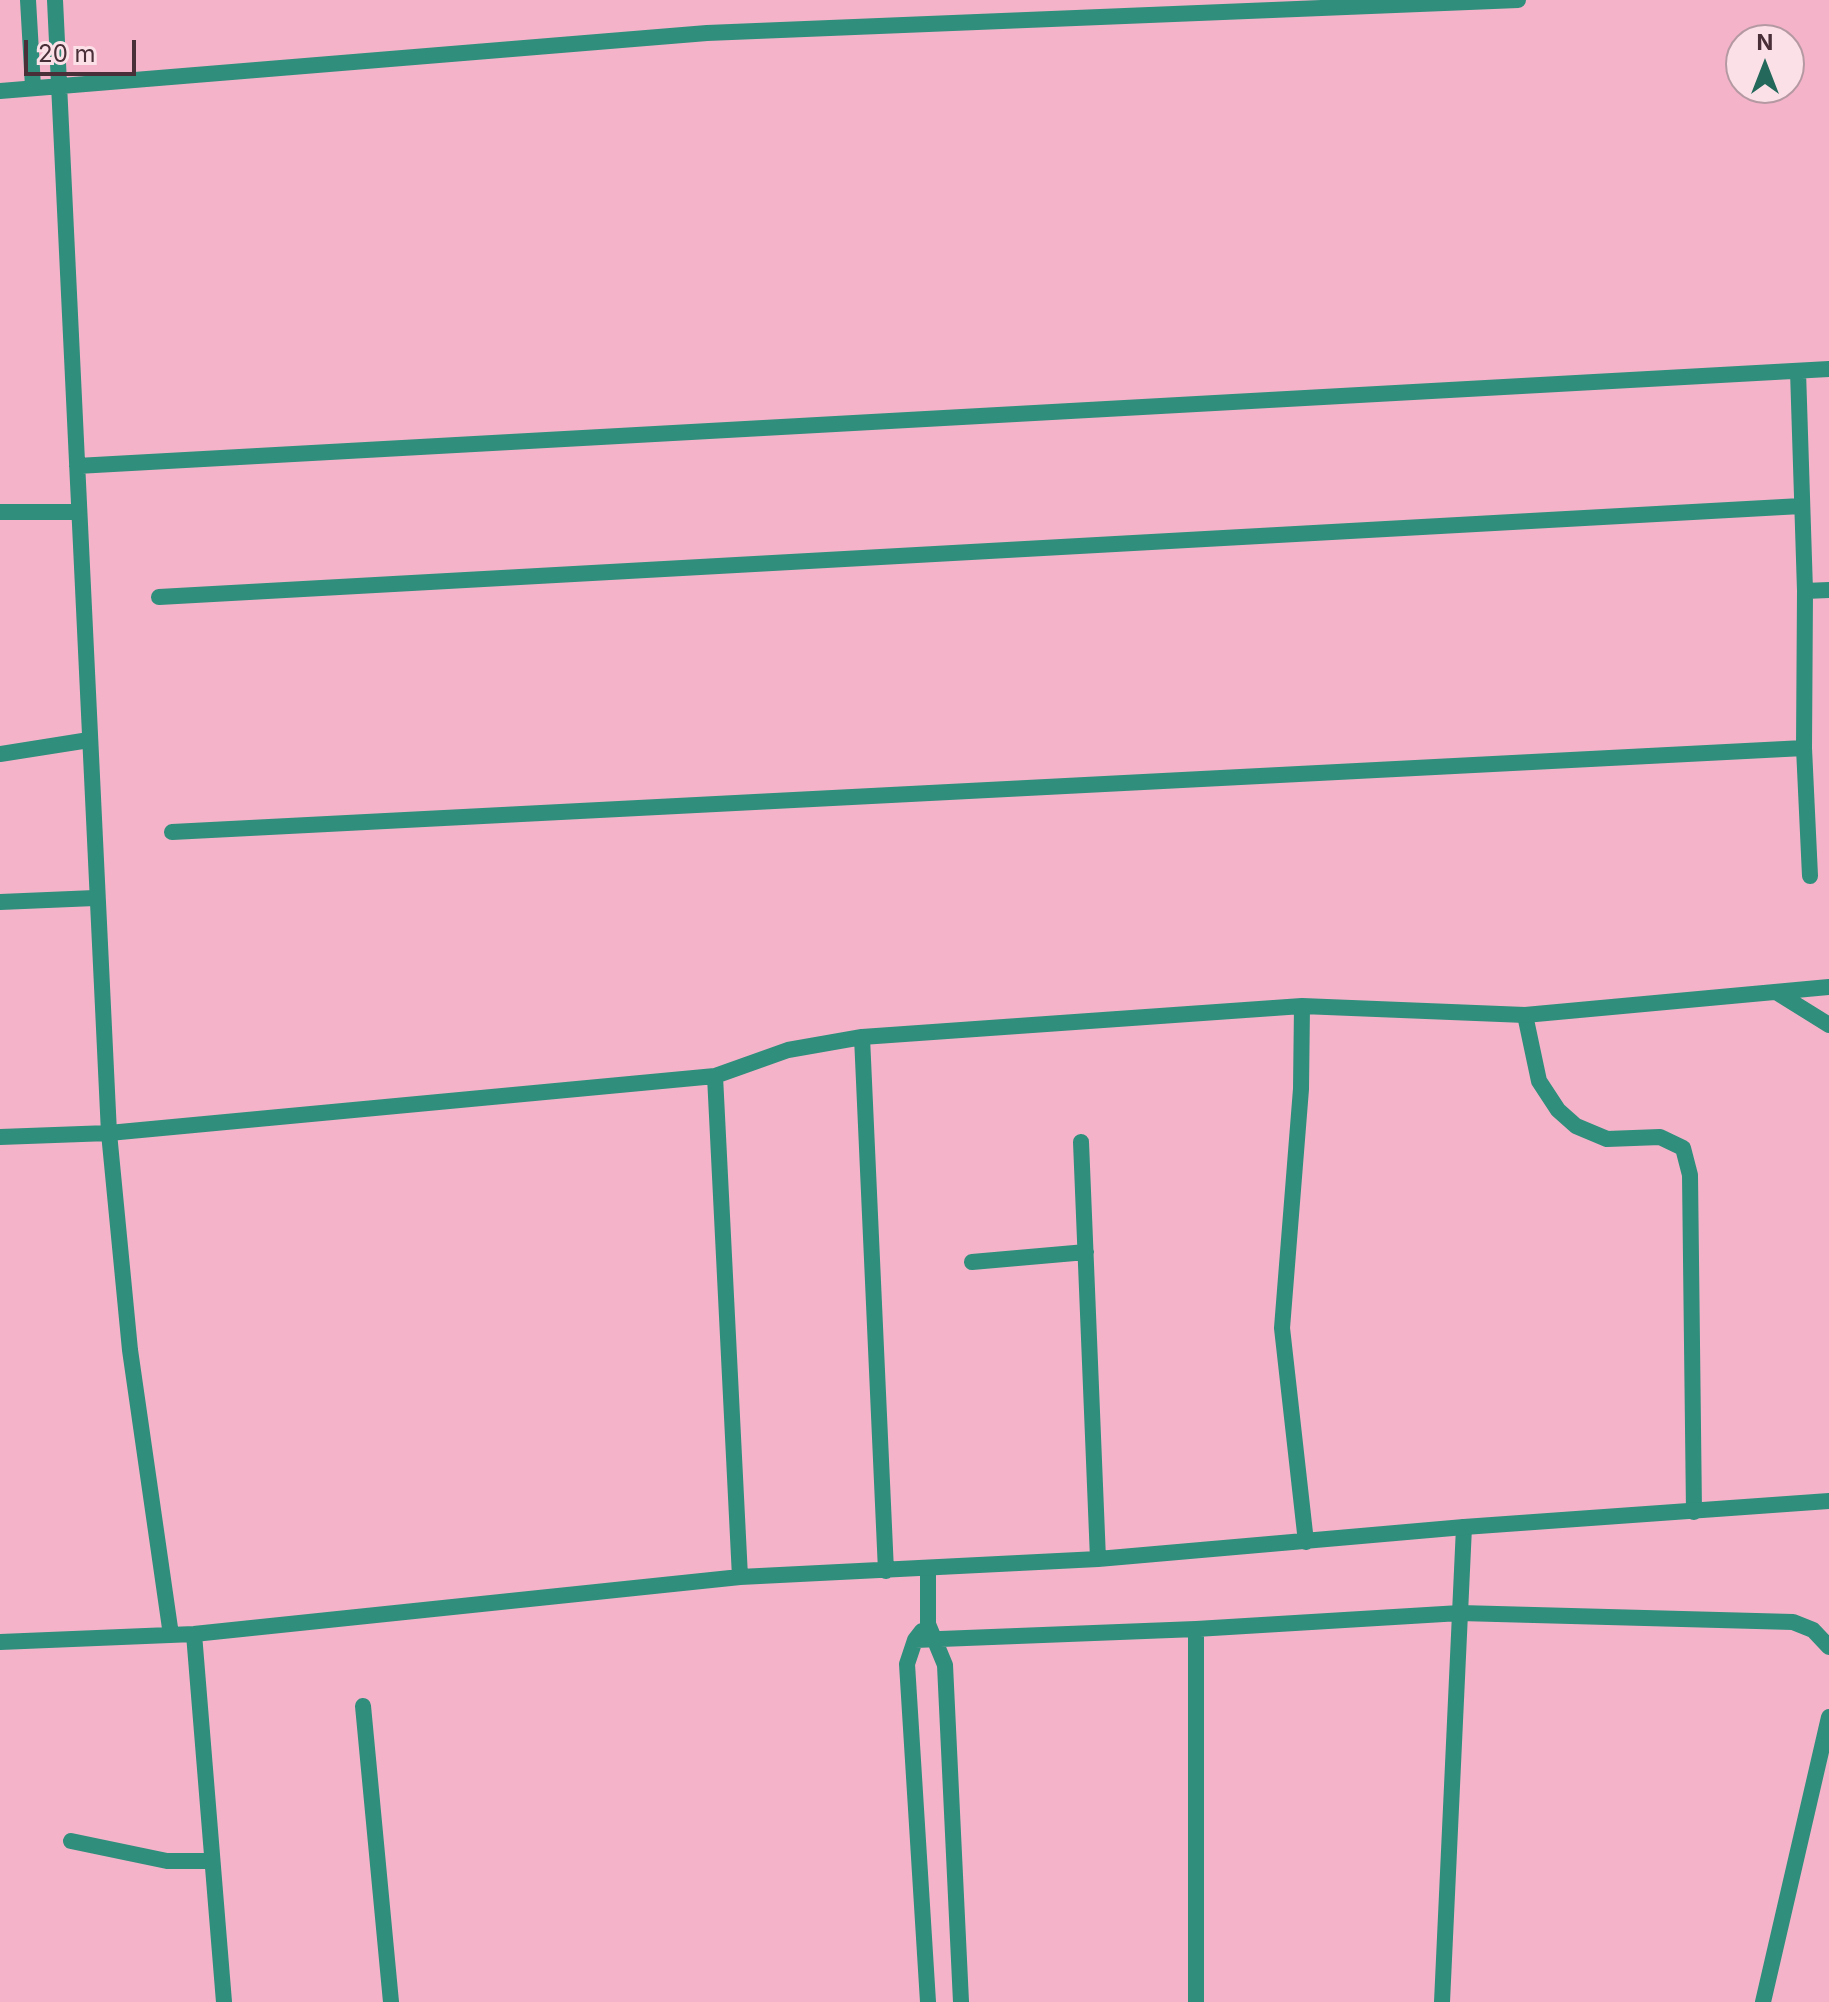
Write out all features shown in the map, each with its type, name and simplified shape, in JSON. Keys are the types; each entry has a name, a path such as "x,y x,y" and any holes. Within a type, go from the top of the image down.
{"street":[{"path":"28,0 33,87"},
{"path":"55,0 95,898 109,1133 130,1350 171,1635"},
{"path":"0,91 707,33 1518,0"},
{"path":"77,466 1829,369"},
{"path":"1798,371 1805,591 1804,748 1810,876"},
{"path":"159,597 1801,506"},
{"path":"0,512 79,512"},
{"path":"1805,591 1829,590"},
{"path":"0,754 89,740"},
{"path":"172,832 1804,748"},
{"path":"0,902 95,898"},
{"path":"0,1137 109,1133 715,1076 788,1050 862,1037 1302,1006 1525,1015 1829,987"},
{"path":"1776,992 1829,1025"},
{"path":"1302,1006 1301,1089 1282,1328 1306,1542"},
{"path":"1525,1015 1539,1081 1558,1110 1576,1126 1607,1139 1660,1137 1683,1148 1690,1175 1694,1512"},
{"path":"862,1037 886,1571"},
{"path":"715,1076 740,1577"},
{"path":"1081,1142 1098,1559"},
{"path":"972,1262 1086,1252"},
{"path":"0,1642 194,1634 740,1577 1098,1559 1464,1527 1829,1501"},
{"path":"1442,2002 1464,1527"},
{"path":"928,1569 928,1624 945,1665 961,2002"},
{"path":"915,1640 1196,1629 1460,1613 1793,1622 1813,1630 1829,1647"},
{"path":"928,1624 915,1640 907,1664 928,2002"},
{"path":"1196,1629 1196,2002"},
{"path":"194,1634 224,2002"},
{"path":"363,1706 391,2002"},
{"path":"1763,2002 1829,1717"},
{"path":"71,1841 167,1861 212,1861"}]}
